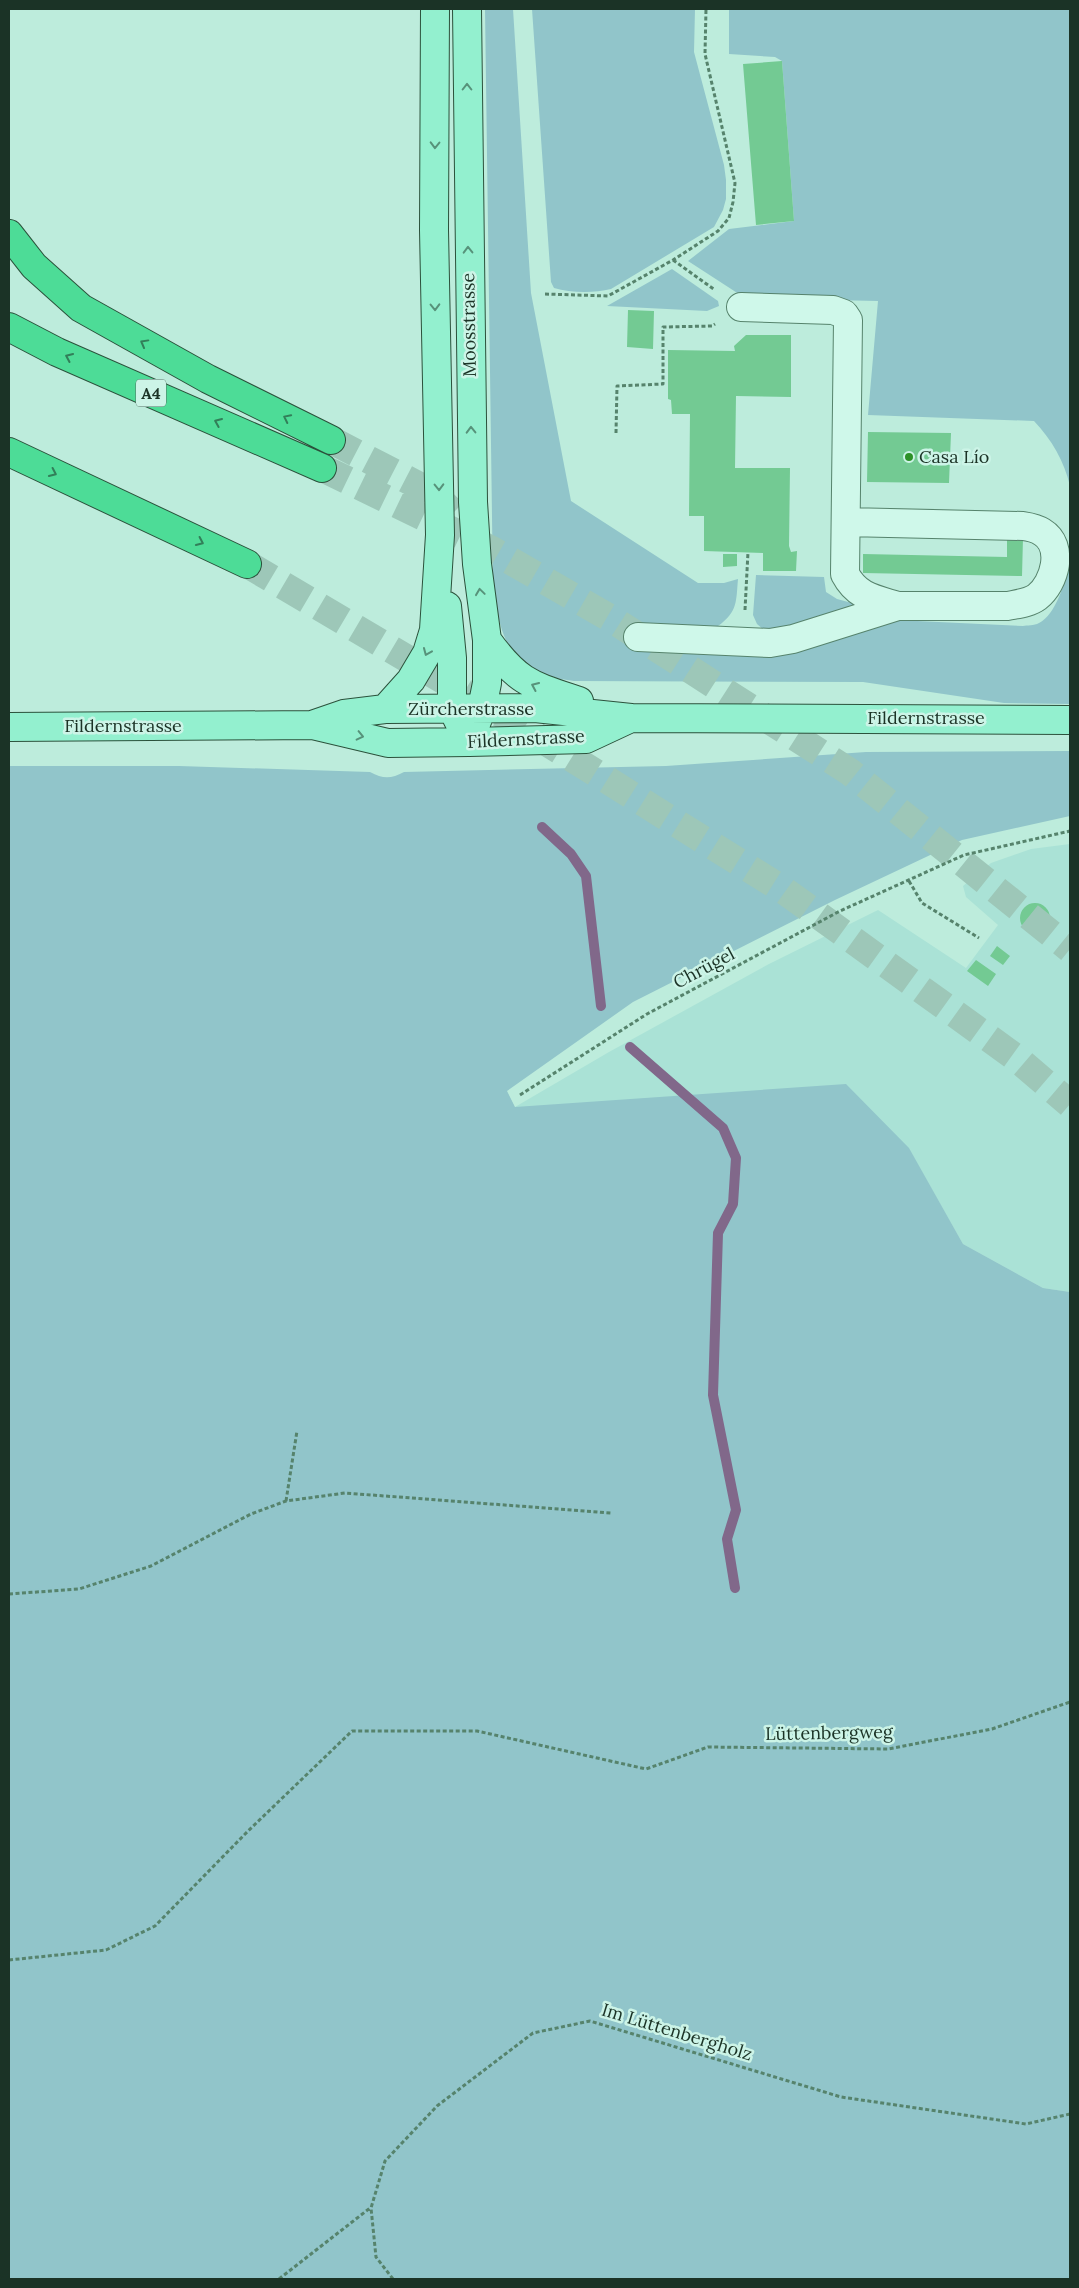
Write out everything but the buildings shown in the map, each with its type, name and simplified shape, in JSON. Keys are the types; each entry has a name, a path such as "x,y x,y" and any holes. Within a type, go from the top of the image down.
{"highway":[{"path":"9,234 34,266 82,308 208,379 331,440"},
{"name":"A4","path":"9,327 66,356 322,468"},
{"path":"9,452 247,564"}],"main road":[{"name":"Moosstrasse","path":"435,9 434,230 440,535 452,658 452,708 469,742"},
{"name":"Moosstrasse","path":"467,9 472,502 477,564 487,640 486,683 482,708 469,742"},
{"name":"Moosstrasse","path":"385,709 412,680 427,654 434,630 440,535"},
{"path":"487,640 509,668 522,680 539,688 631,718"},
{"name":"Zürcherstrasse","path":"312,725 344,714 385,709 535,708 631,718"},
{"name":"Fildernstrasse","path":"9,726 312,725 388,743 586,739 631,718 1070,720"}],"lane":[{"path":"741,307 833,310 844,314 848,320 845,574 855,590 898,606"},
{"path":"638,637 770,643 793,639 898,606 1007,606 1024,603 1036,598 1051,580 1055,565 1055,553 1051,541 1044,532 1023,526 846,522"}],"path":[{"path":"545,294 608,296 673,260 718,231 728,218 733,202 735,183 704,54 706,9"},
{"path":"616,433 617,386 663,384 663,327 712,326 741,307 673,260"},
{"path":"743,643 748,552"},
{"name":"Chrügel","path":"520,1095 647,1014 840,911 909,882 964,855 1070,831"},
{"path":"909,882 922,903 979,938"},
{"path":"286,1501 297,1431"},
{"path":"9,1594 79,1589 151,1566 251,1514 286,1501 345,1494 612,1513"},
{"name":"Lüttenbergweg","path":"9,1960 106,1950 155,1926 248,1831 352,1731 477,1731 646,1769 708,1747 888,1749 992,1729 1070,1702"},
{"name":"Im Lüttenbergholz","path":"393,2279 376,2257 371,2208 385,2161 437,2106 532,2034 590,2021 841,2097 1026,2124 1070,2114"},
{"path":"279,2279 371,2208"}],"shaded area":[{"path":"485,9 513,9 531,293 571,501 698,583 724,583 738,579 733,611 718,626 635,623 630,647 896,620 1033,625 1045,619 1055,605 1070,564 1070,704 1004,703 863,682 574,681 537,672 524,664 514,654 506,641 501,626 493,589"},
{"path":"532,9 695,9 694,52 724,165 726,199 723,210 714,227 611,289 575,292 554,288 551,282"},
{"path":"729,9 1070,9 1070,486 1056,451 1034,421 868,415 878,301 745,298 688,261 729,229 794,221 782,61 775,57 729,54"},
{"path":"672,269 718,301 719,306 707,311 607,306"},
{"path":"756,575 824,577 826,592 837,599 863,606 786,632 764,630 757,624 753,615"},
{"path":"1070,751 1070,816 962,840 835,900 633,1002 507,1091 515,1107 846,1084 909,1148 963,1244 1043,1288 1070,1292 1070,2279 9,2279 9,766 179,766 370,772 387,777 404,772 666,766 866,752"},
{"path":"1070,844 1070,1292 1043,1288 963,1244 909,1149 515,1107 609,1052 769,964 878,910 966,968 998,925 966,897 963,886 991,863 1031,849"}],"waterway":[{"path":"542,827 571,854 586,876 601,1006"},
{"path":"630,1047 723,1128 736,1158 733,1204 718,1233 713,1395 736,1510 727,1539 735,1588"}],"tunnel":[{"path":"331,440 433,493 453,513"},
{"path":"322,468 490,549 610,618 850,772 1070,949"},
{"path":"247,564 511,720 782,889 1015,1057 1070,1104"}],"place":[{"name":"Casa Lío","path":"909,457"}]}
